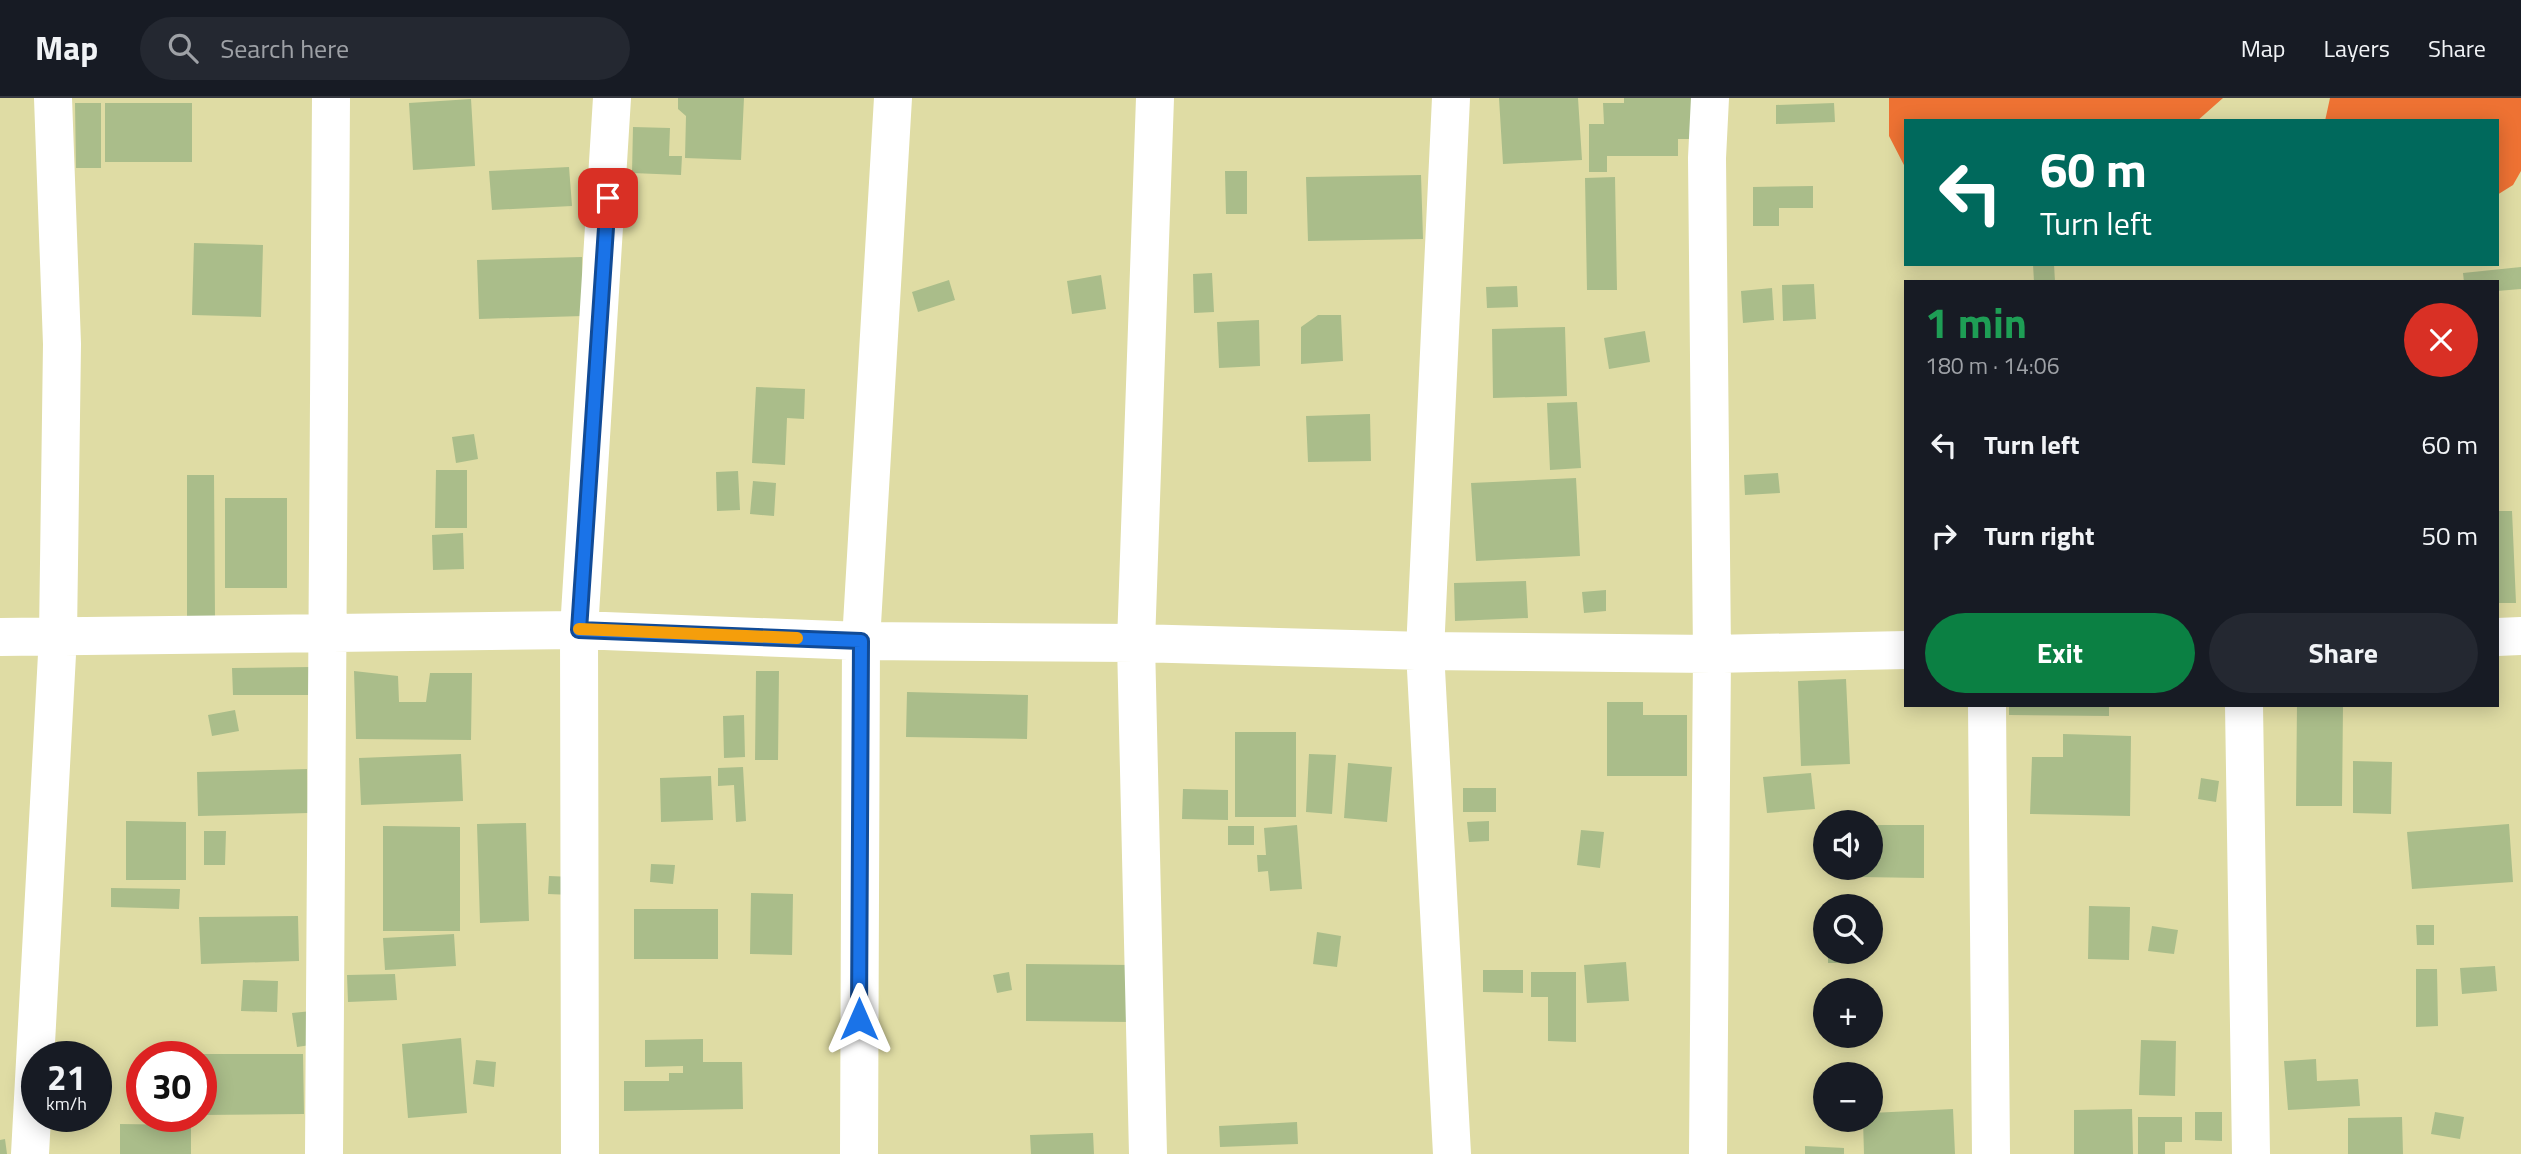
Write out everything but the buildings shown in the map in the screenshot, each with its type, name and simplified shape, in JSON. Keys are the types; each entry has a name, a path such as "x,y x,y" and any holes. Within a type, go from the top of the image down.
{"street":[{"path":"30,1154 58,636 62,344 53,98"},
{"path":"324,1154 325,634 331,98"},
{"path":"580,1154 579,630 612,98"},
{"path":"859,1154 861,641 893,98"},
{"path":"1148,1154 1136,643 1155,98"},
{"path":"1451,98 1425,651 1452,1154"},
{"path":"1708,1154 1712,654 1707,172 1710,98"},
{"path":"0,637 579,630 861,641 1136,643 1425,651 1712,654 1904,650"},
{"path":"2499,637 2521,636"},
{"path":"1987,707 1991,1154"},
{"path":"2244,707 2251,1154"}],"shaded area":[{"path":"1889,98 2223,98 2199,119 1904,119 1904,165 1889,136"},
{"path":"2330,98 2521,98 2521,171 2513,185 2499,194 2499,119 2325,119"}],"slow traffic":[{"path":"579,629 797,638"}],"route":[{"path":"608,198 579,630 861,641 859,1019"}]}
